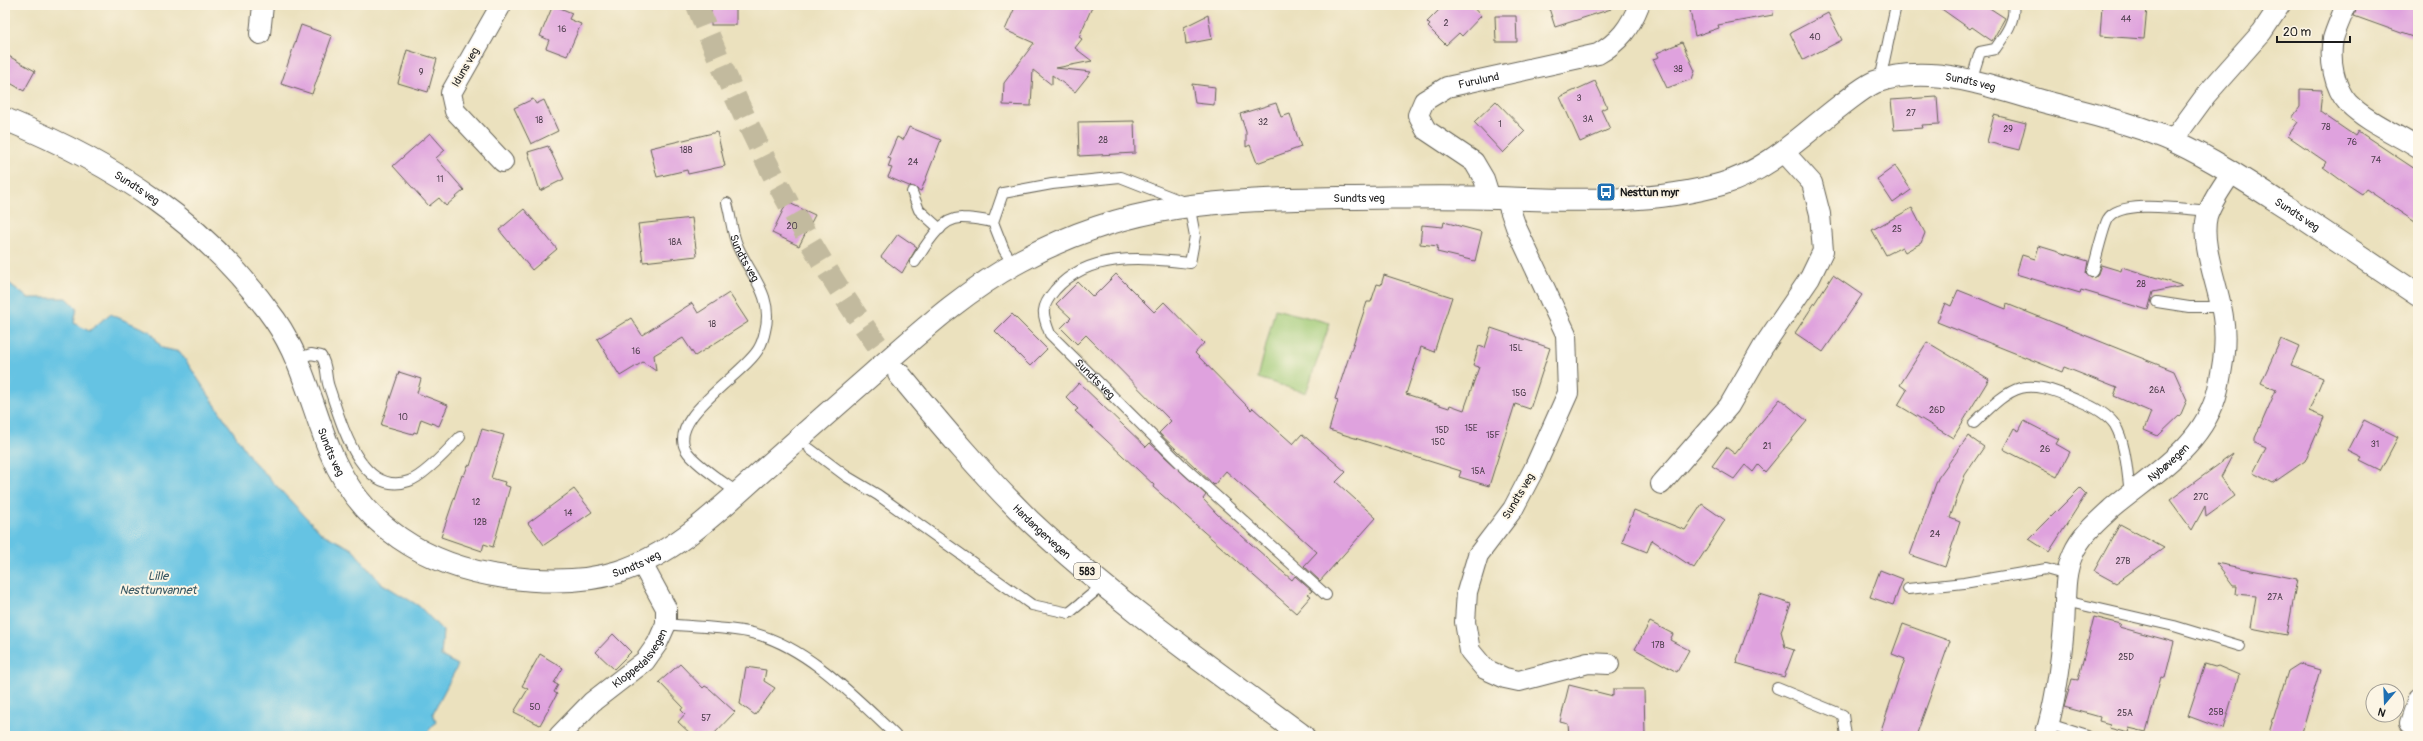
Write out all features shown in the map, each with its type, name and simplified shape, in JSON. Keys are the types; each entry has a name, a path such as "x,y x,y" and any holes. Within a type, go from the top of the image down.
{"street":[{"path":"260,34 263,5"},
{"name":"Iduns veg","path":"501,5 451,93 455,112 503,162"},
{"name":"Furulund","path":"1498,198 1474,162 1426,130 1418,115 1424,101 1447,87 1598,54 1615,44 1635,16 1639,5"},
{"path":"2173,140 2206,95 2262,32 2280,5"},
{"path":"2346,5 2333,39 2331,60 2334,75 2348,102 2368,118 2418,148"},
{"name":"Sundts veg","path":"5,119 50,137 105,166 160,202 215,249 259,298 280,328 297,359 330,449 342,477 361,506 386,528 414,548 448,565 484,574 522,579 552,581 586,578 617,572 665,552 738,493 940,315 1013,264 1091,228 1140,214 1189,204 1255,200 1498,198 1599,200 1685,192 1725,183 1754,171 1784,152 1857,93 1880,80 1904,75 1936,75 1971,81 2111,120 2173,140 2232,172 2418,295"},
{"path":"1661,484 1730,406 1763,347 1810,278 1823,251 1820,214 1812,183 1784,152"},
{"name":"Nybøvegen","path":"2047,730 2064,628 2067,575 2073,554 2086,533 2130,493 2182,451 2199,433 2210,416 2217,391 2226,341 2221,308 2206,236 2210,212 2232,172"},
{"name":"Sundts veg","path":"1498,198 1516,227 1566,334 1568,393 1534,469 1513,509 1478,555 1467,592 1464,622 1470,651 1485,669 1505,678 1519,681 1588,663 1609,664"},
{"name":"Hardangervegen","path":"899,374 962,450 1030,520 1103,585 1303,736"},
{"name":"Kloppedalsvegen","path":"559,736 592,702 646,661 657,644 666,624 666,608 642,562"},
{"path":"2411,729 2418,699"}],"lane":[{"path":"1880,80 1896,5"},
{"path":"1971,81 1980,52 1995,49 2007,32 2014,11 2013,5"},
{"name":"Sundts veg","path":"993,222 1003,193 1052,184 1120,177 1189,204 1195,236 1190,263 1132,258 1096,263 1064,280 1045,302 1043,316 1050,334 1183,466 1326,595"},
{"path":"912,192 919,210 940,229"},
{"name":"Sundts veg","path":"727,203 738,247 758,279 767,308 766,330 759,349 694,413 684,428 682,441 688,453 738,493"},
{"path":"2092,272 2108,218 2120,208 2138,207 2210,212"},
{"path":"915,262 940,229 946,224 960,217 993,222 1004,250 1013,264"},
{"path":"2157,302 2189,307 2221,308"},
{"path":"297,359 311,354 321,356 326,363 328,384 344,427 360,463 378,479 393,484 411,480 442,456 460,437"},
{"path":"1974,423 1997,400 2027,385 2049,388 2086,403 2105,414 2115,425 2121,442 2130,493"},
{"path":"810,449 846,476 878,495 1032,605 1069,613 1103,585"},
{"path":"1908,589 1964,584 2046,569 2067,575"},
{"path":"2065,601 2174,626 2240,646"},
{"path":"666,624 748,632 776,642 816,664 896,736"},
{"path":"1776,688 1843,715 1846,736"},
{"path":"2047,730 2086,736"}],"green space":[{"path":"1275,309 1330,323 1306,393 1258,378"}],"water":[{"name":"Lille Nesttunvannet","path":"5,280 28,298 67,298 77,308 74,323 89,331 110,314 151,332 162,348 180,352 252,460 321,533 352,549 381,583 419,606 443,631 441,656 458,665 433,713 436,722 424,736 5,736"}],"building":[{"path":"553,5 572,13 569,19 581,24 567,56 546,48 549,40 540,36"},
{"path":"711,5 736,5 736,25 711,25"},
{"path":"1016,5 1093,5 1079,37 1082,39 1075,48 1092,61 1056,68 1091,72 1075,92 1052,75 1052,85 1033,70 1031,106 1003,105 1004,83 1034,43 1005,30"},
{"path":"1444,5 1471,5 1481,16 1462,36 1459,33 1446,45 1428,27 1430,25 1427,22"},
{"path":"1548,5 1610,5 1611,9 1555,27"},
{"path":"1689,5 1772,5 1773,15 1718,25 1719,28 1695,36"},
{"path":"1936,5 1985,5 2005,18 1992,41 1972,27 1970,29"},
{"path":"2102,5 2133,5 2132,7 2147,8 2144,39 2100,36"},
{"path":"2357,5 2418,5 2418,39 2354,16"},
{"path":"1828,13 1842,40 1803,60 1790,33"},
{"path":"1208,15 1212,39 1186,44 1184,27"},
{"path":"1495,16 1516,16 1517,42 1496,42"},
{"path":"301,25 332,36 312,94 281,84"},
{"path":"1682,42 1695,71 1692,79 1667,88 1653,59 1659,57 1657,53"},
{"path":"407,50 437,59 428,92 398,83"},
{"path":"5,54 35,71 24,91 5,80"},
{"path":"1595,81 1607,107 1601,110 1610,129 1580,142 1560,97"},
{"path":"1192,84 1215,87 1214,105 1195,103"},
{"path":"2300,89 2322,90 2320,112 2355,136 2358,131 2418,171 2418,224 2366,189 2362,194 2342,181 2323,167 2326,162 2288,136 2298,122 2292,118 2300,107"},
{"path":"1937,97 1939,124 1922,125 1923,128 1894,130 1891,100"},
{"path":"533,99 536,104 544,100 558,131 531,144 514,108"},
{"path":"1496,101 1525,131 1503,153 1474,122"},
{"path":"1276,103 1281,117 1290,114 1301,147 1257,163 1250,145 1246,147 1246,132 1240,114"},
{"path":"1994,115 2026,123 2019,150 1987,142"},
{"path":"1134,121 1135,153 1079,156 1078,122"},
{"path":"909,127 941,140 921,191 888,177 892,168 888,167 891,159 888,158 897,137 903,140"},
{"path":"717,132 725,166 688,174 687,170 657,177 650,148"},
{"path":"430,133 445,150 436,158 464,190 446,206 439,198 429,206 393,166"},
{"path":"548,146 564,179 540,191 528,152"},
{"path":"1895,166 1911,190 1893,203 1877,179"},
{"path":"787,202 815,215 799,246 772,233"},
{"path":"1912,208 1925,233 1921,243 1905,252 1902,247 1886,255 1872,230"},
{"path":"524,209 557,249 532,270 499,230"},
{"path":"692,218 697,256 643,262 638,224"},
{"path":"1444,222 1482,232 1475,261 1437,252 1438,246 1420,244 1422,225 1443,227"},
{"path":"898,234 917,247 902,273 881,257"},
{"path":"2039,246 2088,261 2086,273 2091,278 2097,276 2101,265 2121,271 2122,267 2183,286 2153,292 2148,310 2081,290 2080,293 2016,274 2022,255 2035,259"},
{"path":"1116,274 1154,312 1164,302 1204,343 1195,353 1251,410 1253,408 1293,444 1302,434 1346,472 1336,482 1376,518 1320,581 1304,566 1317,552 1226,471 1214,485 1159,433 1171,421 1086,335 1077,344 1061,328 1071,318 1056,304 1078,282 1093,297"},
{"path":"1384,275 1452,297 1434,352 1421,347 1406,394 1449,408 1450,405 1464,410 1479,367 1473,365 1479,346 1485,348 1491,328 1550,348 1530,409 1515,404 1489,486 1459,477 1461,471 1329,430 1338,400 1335,399 1367,302 1371,302 1377,284 1381,285"},
{"path":"1833,275 1862,295 1823,352 1795,333"},
{"path":"1958,290 2006,309 2007,304 2174,371 2187,400 2181,414 2158,436 2144,430 2151,412 2114,396 2117,388 2064,367 2062,372 1937,322 1945,303 1951,306"},
{"path":"729,293 748,322 695,356 683,338 654,355 656,371 643,362 620,376 597,339 631,318 642,335 692,303 698,313"},
{"path":"1012,314 1047,349 1030,366 995,331"},
{"path":"2281,339 2299,347 2291,365 2323,378 2309,411 2324,417 2305,461 2273,483 2253,473 2266,448 2255,443 2255,438 2276,390 2261,383"},
{"path":"1927,342 1989,379 1953,438 1898,405 1907,390 1900,385"},
{"path":"399,372 421,379 417,393 448,405 439,426 421,419 417,433 414,432 413,434 381,425"},
{"path":"1079,383 1146,447 1150,443 1206,495 1203,499 1217,514 1292,580 1295,576 1312,591 1308,594 1311,596 1296,613 1153,487 1154,485 1075,411 1078,409 1066,397"},
{"path":"1780,399 1807,421 1765,472 1758,465 1753,472 1745,465 1734,479 1712,466 1726,447 1735,454"},
{"path":"2364,420 2398,437 2380,471 2360,461 2362,458 2348,451"},
{"path":"2024,421 2059,439 2056,444 2070,452 2057,477 2003,449 2014,428 2019,431"},
{"path":"482,429 504,435 491,478 505,482 504,485 510,487 493,547 484,544 482,551 441,537 462,475 464,476 468,465 470,466"},
{"path":"1968,436 1984,447 1965,475 1950,518 1960,522 1945,567 1910,555 1938,478"},
{"path":"2233,454 2221,477 2235,496 2206,517 2205,506 2192,530 2170,500"},
{"path":"2080,488 2086,494 2049,552 2029,539"},
{"path":"574,489 592,512 544,545 528,523"},
{"path":"1702,504 1725,520 1694,568 1652,540 1647,552 1622,542 1634,510 1685,530"},
{"path":"2120,524 2164,548 2116,583 2094,571"},
{"path":"2216,563 2297,579 2287,635 2251,628 2256,596 2236,594 2237,586 2233,586"},
{"path":"1880,570 1903,579 1893,605 1870,597"},
{"path":"1760,594 1791,604 1781,631 1785,647 1794,650 1784,677 1736,663"},
{"path":"2094,617 2121,624 2119,627 2174,642 2165,678 2161,677 2146,732 2129,728 2128,733 2109,728 2110,724 2099,721 2100,717 2064,707 2072,679 2078,680"},
{"path":"1650,622 1673,634 1670,640 1689,650 1677,672 1635,649"},
{"path":"1903,624 1950,641 1916,736 1879,736 1905,659 1892,654"},
{"path":"613,634 631,652 614,669 596,652"},
{"path":"540,654 563,668 554,683 558,685 554,692 557,694 540,725 514,712 528,689 522,686"},
{"path":"680,664 703,688 705,686 710,689 735,712 712,736 693,736 678,722 685,714 681,710 683,707 659,682"},
{"path":"2205,664 2215,667 2218,666 2239,675 2223,729 2188,716"},
{"path":"2299,664 2320,670 2301,736 2268,736 2288,671"},
{"path":"746,667 766,670 764,681 775,688 755,715 740,704"},
{"path":"1569,685 1613,696 1613,689 1644,689 1645,736 1569,736 1568,724 1560,722"}],"tunnel":[{"path":"697,5 738,103 785,197 838,288 899,374"}],"place":[{"name":"Nesttun myr","path":"1606,192"}]}
